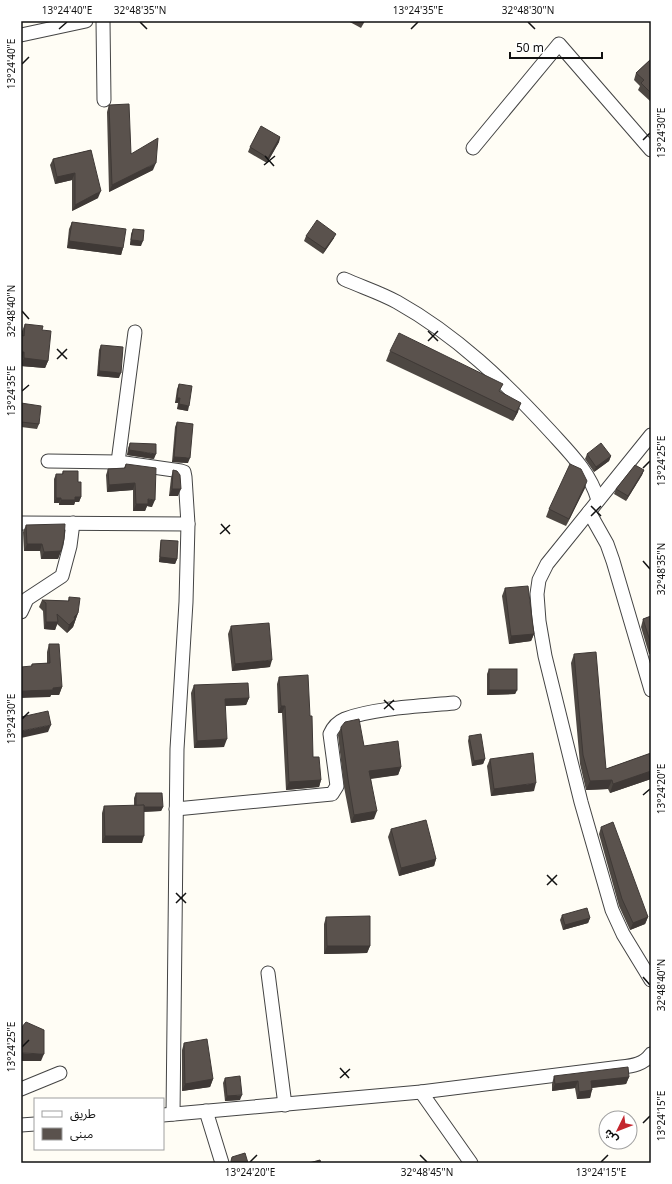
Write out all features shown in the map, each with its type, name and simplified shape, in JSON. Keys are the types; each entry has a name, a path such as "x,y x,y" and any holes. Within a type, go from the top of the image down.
{"street":[{"path":"21,34 86,21"},
{"path":"103,21 104,100"},
{"path":"473,148 559,44 651,150"},
{"path":"344,279 396,301 454,340 484,366 508,387 580,465 590,480 598,500"},
{"path":"118,462 135,332"},
{"path":"651,435 542,571 537,594 539,621 551,678 602,881 623,934 651,980"},
{"path":"48,461 118,462 184,472 188,524 186,602 178,710 168,1115 421,1092 636,1065 647,1059 651,1054"},
{"path":"589,512 607,544 614,561 651,690"},
{"path":"21,523 188,524"},
{"path":"21,612 27,599 62,576 70,546 73,523"},
{"path":"176,809 332,794 337,786 330,734 337,724 344,720 367,714 400,708 454,703"},
{"path":"268,973 285,1105"},
{"path":"21,1089 60,1074"},
{"path":"421,1092 471,1163"},
{"path":"206,1111 222,1163"},
{"path":"21,1125 34,1124"}],"building":[{"path":"651,59 651,93 641,83 644,80 636,73"},
{"path":"129,104 131,154 158,138 156,163 112,185 109,105"},
{"path":"261,126 280,137 268,158 250,147"},
{"path":"91,150 101,191 75,205 75,173 57,177 53,159"},
{"path":"317,220 336,234 325,249 306,236"},
{"path":"72,222 126,229 123,248 69,241"},
{"path":"133,229 144,230 143,241 131,240"},
{"path":"25,324 43,326 42,330 51,331 48,361 24,358 24,352 21,352 21,335 24,336"},
{"path":"399,333 503,384 499,391 521,403 516,412 390,351"},
{"path":"101,345 123,347 121,373 99,371"},
{"path":"179,384 192,386 189,406 179,404 180,398 177,398"},
{"path":"21,403 41,406 39,424 21,422"},
{"path":"177,422 193,424 190,458 174,457"},
{"path":"130,443 156,444 156,454 129,450"},
{"path":"601,443 611,456 596,467 587,454"},
{"path":"126,464 156,468 155,500 148,499 148,504 136,504 135,483 109,485 108,469 125,468"},
{"path":"570,464 581,469 587,481 569,519 549,509"},
{"path":"635,465 644,470 628,496 616,489"},
{"path":"173,470 177,471 180,475 181,489 172,489"},
{"path":"63,471 78,471 78,482 81,482 81,497 75,497 75,500 61,500 61,498 56,498 56,474 63,474"},
{"path":"65,524 64,539 61,551 44,552 42,544 27,544 26,525"},
{"path":"161,540 178,541 177,559 160,557"},
{"path":"528,586 534,634 511,636 505,588"},
{"path":"69,597 80,598 78,613 74,617 75,619 69,625 57,614 58,622 46,622 46,603 42,600 69,601"},
{"path":"651,616 651,644 643,619"},
{"path":"269,623 272,660 235,664 231,626"},
{"path":"49,644 59,644 62,687 53,688 53,690 21,691 21,667 32,666 32,664 50,663"},
{"path":"596,652 606,769 651,753 651,771 613,784 612,780 590,781 583,755 574,654"},
{"path":"489,669 517,669 517,690 489,690"},
{"path":"308,675 310,716 312,716 313,757 319,757 321,780 289,782 285,706 281,706 279,677"},
{"path":"248,683 249,698 225,699 227,739 197,741 194,685"},
{"path":"48,711 51,725 21,731 21,717"},
{"path":"359,719 364,746 398,741 401,767 369,771 377,811 354,815 341,727 345,722"},
{"path":"481,734 485,759 474,761 469,736"},
{"path":"533,753 536,783 494,789 490,759"},
{"path":"136,793 162,793 163,807 144,807 144,805 136,806"},
{"path":"144,805 144,836 105,836 104,806"},
{"path":"426,820 436,859 401,868 391,829"},
{"path":"613,822 648,917 633,923 622,899 601,827"},
{"path":"587,908 590,918 565,925 562,915"},
{"path":"370,916 370,946 327,946 326,917"},
{"path":"26,1022 44,1030 44,1054 21,1052 21,1028"},
{"path":"207,1039 213,1079 185,1084 184,1043"},
{"path":"628,1067 629,1077 591,1081 592,1090 579,1092 578,1081 555,1084 554,1076"},
{"path":"240,1076 242,1095 227,1096 225,1078"},
{"path":"245,1153 248,1163 231,1163 232,1157"},
{"path":"320,1160 321,1163 309,1163"}]}
